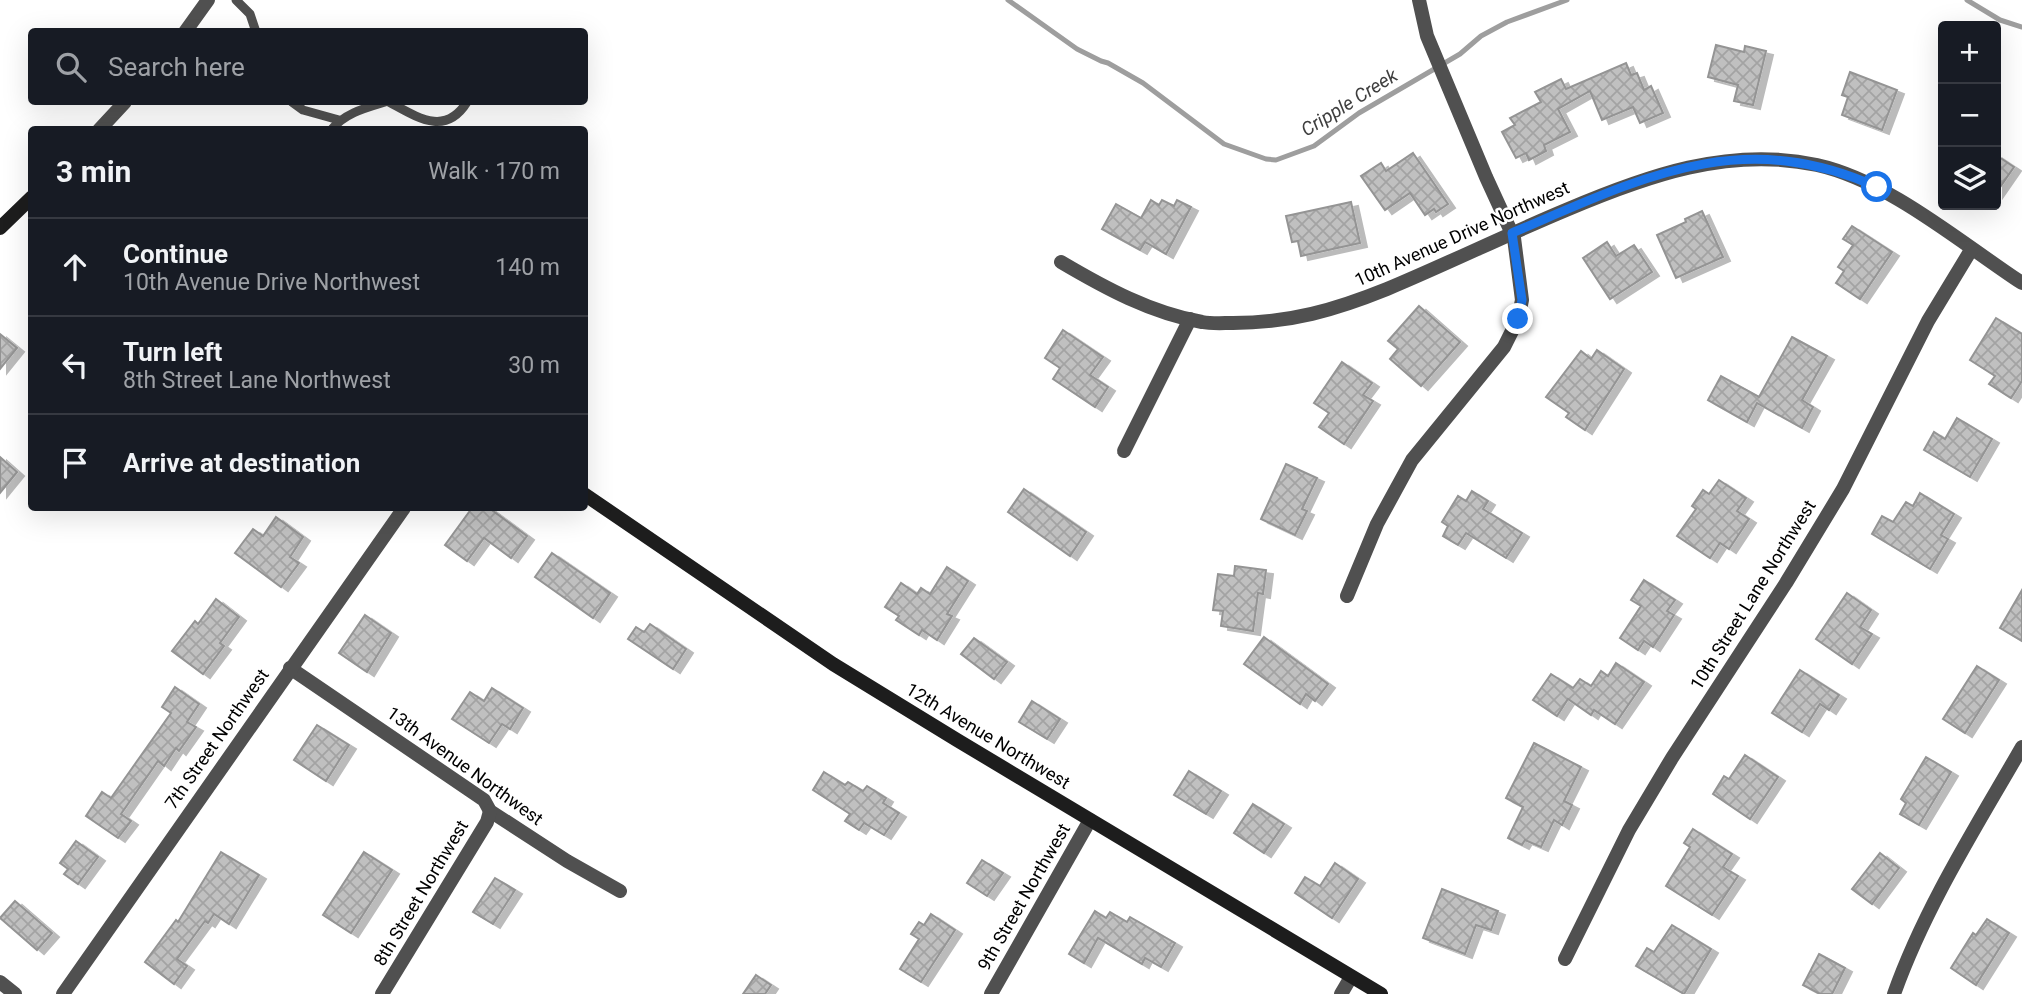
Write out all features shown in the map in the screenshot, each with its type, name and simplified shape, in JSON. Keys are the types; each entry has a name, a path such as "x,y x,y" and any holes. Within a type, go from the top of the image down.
{"main road":[{"path":"0,228 28,201"},
{"name":"12th Avenue Northwest","path":"588,497 833,664 1381,994"}],"street":[{"path":"188,28 208,0"},
{"path":"1347,596 1377,524 1412,460 1504,347 1513,331 1522,300 1512,233 1427,36 1419,0"},
{"path":"103,126 122,105"},
{"name":"10th Avenue Drive Northwest","path":"1061,262 1130,299 1204,323 1261,323 1331,311 1435,269 1624,186 1657,175 1702,164 1760,158 1820,166 1855,177 1905,204 2022,283"},
{"name":"10th Street Lane Northwest","path":"1565,959 1629,830 1843,489 1928,321 1972,250"},
{"path":"1124,451 1191,319"},
{"name":"7th Street Northwest","path":"62,994 402,511"},
{"name":"13th Avenue Northwest","path":"290,668 484,800 490,811 567,861 620,891"},
{"path":"1894,994 1908,956 1949,876 2022,747"},
{"name":"8th Street Northwest","path":"382,994 487,822 490,811"},
{"name":"9th Street Northwest","path":"991,994 1090,820"},
{"path":"1341,994 1351,977"},
{"path":"0,982 15,994"}],"lane":[{"path":"236,0 250,14 255,28"},
{"path":"298,105 314,114 339,120"},
{"path":"334,126 339,120 362,108 374,105"},
{"path":"394,105 432,122 443,121 456,115 464,105"}],"building":[{"path":"1716,45 1744,52 1745,46 1766,51 1753,105 1734,101 1738,85 1708,77"},
{"path":"1626,63 1631,75 1637,73 1644,90 1651,86 1663,113 1640,123 1633,107 1602,120 1590,91 1558,109 1570,132 1544,145 1546,151 1529,160 1526,153 1516,158 1502,132 1515,125 1510,118 1541,102 1535,92 1561,79 1566,89"},
{"path":"1850,72 1897,90 1882,130 1842,115 1848,97 1842,95"},
{"path":"1413,153 1448,204 1425,215 1410,193 1385,210 1361,176 1381,163 1386,171"},
{"path":"2001,158 2014,167 2001,186"},
{"path":"1151,200 1159,205 1162,200 1174,206 1177,200 1191,207 1166,254 1145,242 1140,250 1102,229 1116,204 1141,218"},
{"path":"1351,202 1360,243 1301,256 1298,241 1292,242 1286,216"},
{"path":"1702,211 1723,257 1676,278 1657,235 1686,222 1685,219"},
{"path":"1852,226 1892,252 1860,299 1836,283 1844,271 1838,267 1853,245 1843,239"},
{"path":"1607,242 1616,256 1634,245 1652,272 1610,299 1583,258"},
{"path":"1419,306 1460,342 1421,386 1390,359 1398,349 1388,341"},
{"path":"1996,318 2022,334 2022,381 2011,398 1989,384 1995,376 1970,360"},
{"path":"1063,330 1103,357 1090,375 1108,387 1095,407 1053,379 1060,368 1045,358"},
{"path":"0,334 17,348 0,369"},
{"path":"1792,337 1827,356 1802,400 1813,407 1802,428 1757,403 1747,422 1708,400 1721,376 1759,397"},
{"path":"1597,350 1624,369 1585,430 1566,417 1569,413 1546,397 1581,351 1591,359"},
{"path":"1342,362 1372,383 1363,395 1373,401 1344,444 1319,427 1329,413 1314,403"},
{"path":"1957,418 1992,439 1970,477 1924,450 1934,432 1945,439"},
{"path":"0,457 17,472 0,493"},
{"path":"1286,464 1317,478 1302,509 1307,511 1295,535 1261,519"},
{"path":"1719,480 1746,498 1737,511 1749,519 1729,549 1720,543 1710,558 1677,536 1696,509 1692,506 1703,490 1709,494"},
{"path":"1024,489 1086,532 1070,556 1008,512"},
{"path":"1472,491 1488,501 1483,509 1522,533 1506,558 1466,533 1458,545 1443,536 1448,526 1442,522 1458,496 1466,501"},
{"path":"1920,493 1954,514 1941,535 1948,539 1930,569 1872,534 1882,516 1893,522 1906,502 1913,506"},
{"path":"470,511 493,511 527,536 511,558 484,538 467,561 445,545"},
{"path":"276,517 303,537 290,557 299,563 281,587 235,553 253,529 263,536"},
{"path":"552,553 610,593 593,618 535,577"},
{"path":"1235,566 1266,570 1263,594 1258,593 1253,631 1221,626 1223,611 1213,610 1218,574 1234,576"},
{"path":"947,567 968,581 947,614 952,616 937,640 922,630 919,635 896,620 899,616 885,607 901,583 917,594 921,588 930,594"},
{"path":"1644,580 1675,600 1667,611 1674,615 1653,647 1644,641 1638,650 1620,638 1641,606 1631,600"},
{"path":"2022,590 2022,641 2000,628"},
{"path":"1847,593 1871,610 1860,627 1872,634 1852,664 1816,639"},
{"path":"216,599 239,617 220,643 224,646 203,674 172,651 195,621 198,624"},
{"path":"365,615 391,633 367,672 339,653"},
{"path":"650,624 686,649 673,669 628,639 636,627 644,632"},
{"path":"1264,637 1328,684 1315,701 1306,694 1300,704 1244,664"},
{"path":"974,638 1007,662 994,679 961,654"},
{"path":"1616,663 1644,682 1615,724 1594,710 1591,715 1568,699 1557,716 1533,700 1551,674 1573,688 1580,679 1591,686 1601,671 1608,676"},
{"path":"1977,666 1999,680 1965,733 1943,719"},
{"path":"1800,670 1839,695 1829,710 1820,704 1802,732 1772,713"},
{"path":"175,687 199,704 187,722 196,727 179,751 176,748 164,766 158,761 121,814 131,821 118,838 86,816 102,792 111,798 171,713 162,707"},
{"path":"492,688 523,708 510,729 502,724 489,743 452,719 470,692 484,701"},
{"path":"1032,701 1060,719 1047,739 1019,722"},
{"path":"317,725 349,745 326,781 294,760"},
{"path":"1534,743 1581,767 1564,801 1572,805 1562,825 1554,820 1541,847 1525,840 1522,845 1508,838 1523,807 1506,798"},
{"path":"1745,755 1778,777 1750,819 1713,794 1724,776 1729,779"},
{"path":"1926,757 1951,772 1919,825 1900,814 1906,803 1901,799"},
{"path":"1189,771 1221,791 1206,814 1174,795"},
{"path":"824,772 845,785 848,782 863,791 867,786 886,798 883,803 899,813 884,835 864,823 859,830 845,821 850,814 813,790"},
{"path":"1253,804 1284,824 1264,853 1234,833"},
{"path":"1693,829 1732,854 1723,867 1738,876 1712,915 1666,886 1690,847 1684,843"},
{"path":"76,841 98,857 78,884 64,874 68,869 60,863"},
{"path":"221,852 259,875 229,924 214,914 208,923 205,921 177,959 187,966 174,984 145,962 176,920 178,922"},
{"path":"364,852 392,870 351,933 323,915"},
{"path":"1880,853 1899,868 1872,904 1852,889"},
{"path":"982,860 1003,873 987,896 967,883"},
{"path":"1335,863 1358,879 1332,918 1295,893 1305,877 1320,886"},
{"path":"495,878 515,890 493,924 473,912"},
{"path":"1442,889 1498,911 1491,930 1476,925 1465,954 1423,938"},
{"path":"15,901 52,933 37,950 0,918"},
{"path":"1095,911 1106,918 1110,912 1127,922 1130,917 1175,943 1161,967 1145,958 1142,964 1098,938 1084,963 1069,954"},
{"path":"931,914 955,930 921,982 900,969 919,939 911,934 919,922 924,925"},
{"path":"1987,919 2009,933 1976,985 1951,968 1973,933 1976,935"},
{"path":"1672,925 1711,949 1684,994 1636,966 1647,948 1654,952"},
{"path":"1819,954 1845,968 1832,994 1820,994 1803,985"},
{"path":"756,975 771,985 765,994 743,994"}],"waterway":[{"name":"Cripple Creek","path":"1008,0 1077,49 1143,83 1224,144 1276,160 1314,146 1359,113 1460,54 1481,36 1507,22 1567,0"},
{"name":"Cripple Creek","path":"1967,0 2000,20 2022,27"}],"route":[{"path":"1518,319 1522,300 1512,233 1624,186 1691,166 1760,158 1820,166 1877,187"}]}
